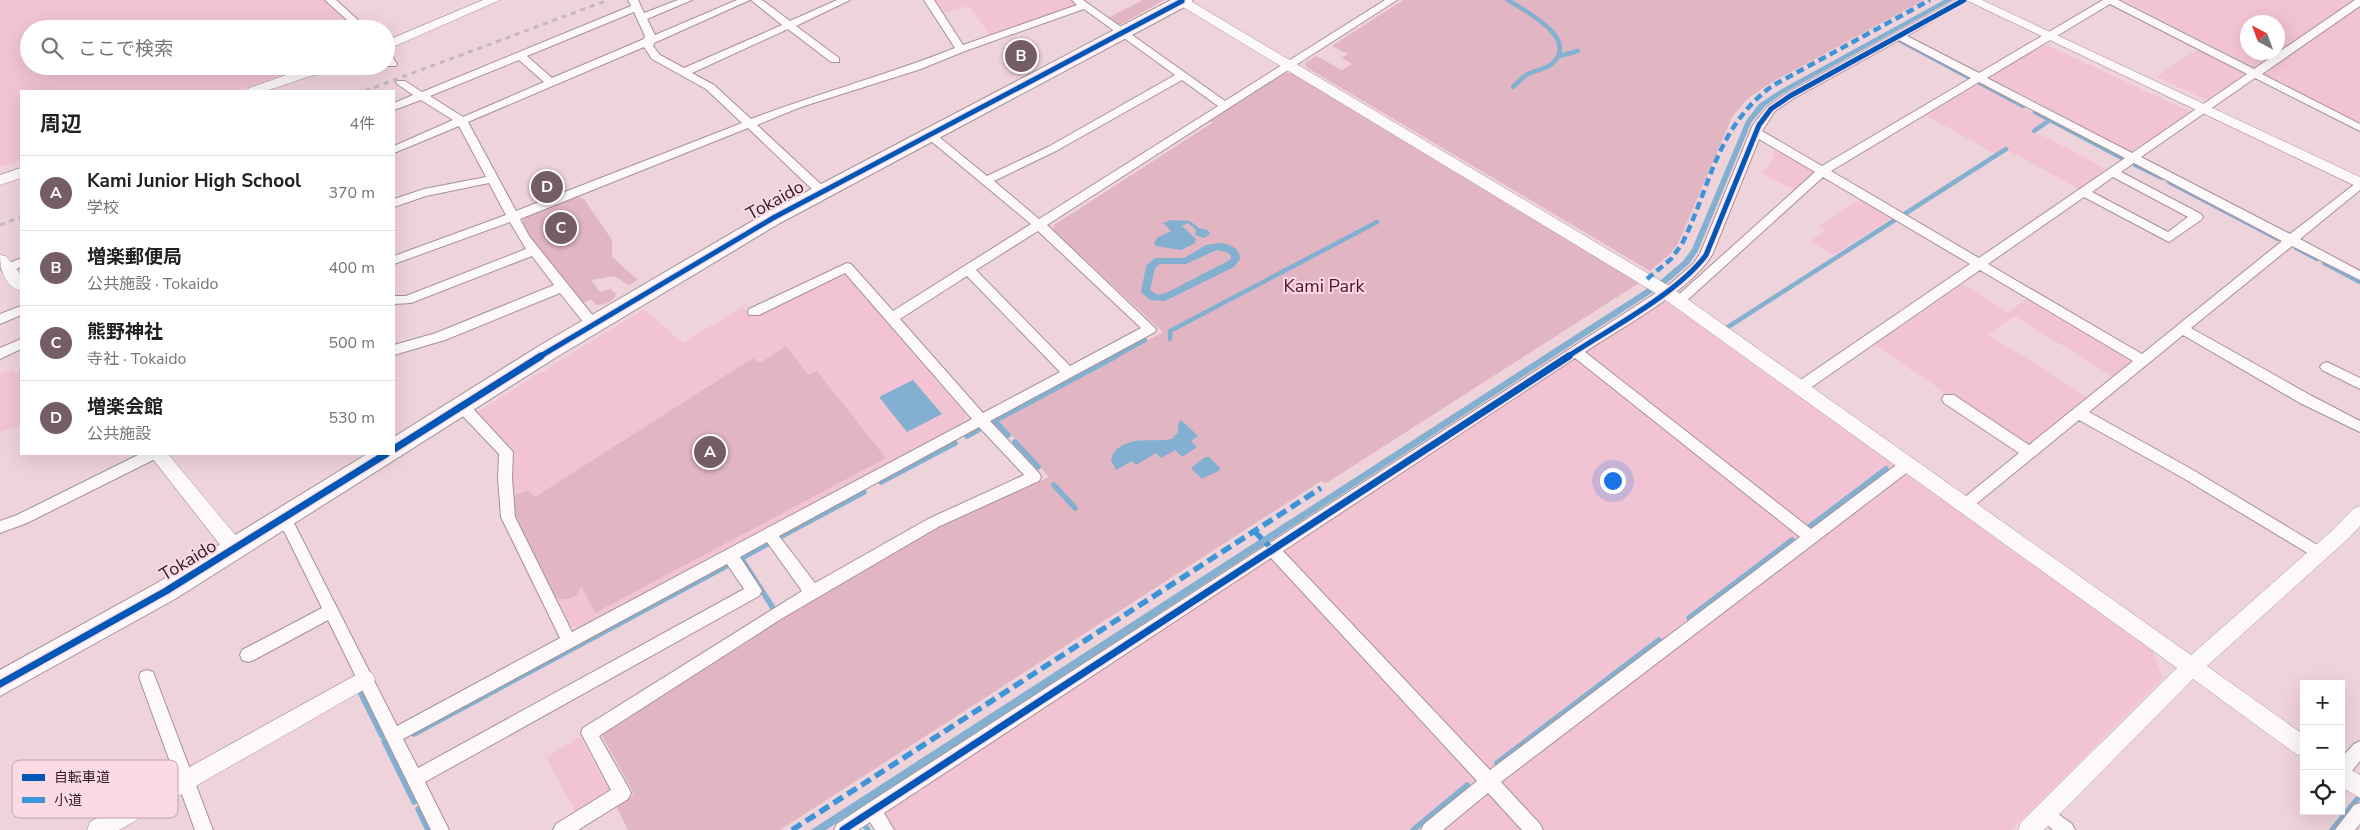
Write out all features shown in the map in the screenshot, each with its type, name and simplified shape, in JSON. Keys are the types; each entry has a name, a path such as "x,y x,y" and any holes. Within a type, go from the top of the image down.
{"highway":[{"name":"Tokaido","path":"395,448 461,405 593,324 821,191 1183,1"},
{"name":"Tokaido","path":"0,684 122,617 282,520 384,455"}],"street":[{"path":"330,0 353,20"},
{"path":"395,42 494,0"},
{"path":"395,107 636,8 687,0"},
{"path":"395,150 745,0"},
{"path":"756,0 835,60"},
{"path":"685,72 845,0"},
{"path":"928,0 961,49"},
{"path":"892,318 1392,0"},
{"path":"843,830 1685,279 1706,255 1756,132 1764,117 1780,102 1964,0"},
{"path":"1965,505 2360,183 1972,0"},
{"path":"1665,291 1824,170 2110,0 2360,128"},
{"path":"1801,388 2360,0"},
{"path":"1183,1 1665,291 2300,744"},
{"path":"395,260 513,217 797,105 923,65 1080,3 1225,106"},
{"path":"636,8 650,36 648,46 656,57 706,84 821,191"},
{"path":"1899,36 1978,79 2360,276"},
{"path":"520,54 551,83"},
{"path":"257,90 300,75"},
{"path":"987,180 1052,149 1182,76"},
{"path":"401,83 462,121 513,217 534,251 585,317 593,324"},
{"path":"1756,132 1824,170 2144,361"},
{"path":"393,736 1150,329 1039,225 987,180 929,134"},
{"path":"2084,192 2169,238 2198,217 2113,172"},
{"path":"0,180 20,173"},
{"path":"395,203 424,193 492,179"},
{"path":"395,300 407,300 534,251"},
{"path":"6,263 20,284"},
{"path":"562,830 622,793 589,733 813,593 933,523 1034,477 981,420 848,267 754,312"},
{"path":"968,270 1069,373"},
{"path":"395,350 440,337 562,287"},
{"path":"0,319 20,310"},
{"path":"2183,329 2305,399 2360,427"},
{"path":"0,354 20,344"},
{"path":"1575,351 1810,538"},
{"path":"2327,366 2360,384"},
{"path":"1949,399 2029,453"},
{"path":"461,405 506,452 504,478 508,517 569,641"},
{"path":"2080,413 2188,474 2319,553"},
{"path":"0,527 22,519 150,455"},
{"path":"159,455 235,549"},
{"path":"1430,830 1489,782 1908,464"},
{"path":"2029,830 2191,667 2360,514"},
{"path":"282,520 290,530 440,830"},
{"path":"769,534 813,593"},
{"path":"1272,549 1534,830"},
{"path":"414,779 754,591 730,554"},
{"path":"248,655 331,611"},
{"path":"147,677 204,830"},
{"path":"178,785 365,680"},
{"path":"2343,770 2360,749"},
{"path":"2345,775 2360,788"},
{"path":"873,810 885,830"},
{"path":"2344,830 2360,811"},
{"path":"2046,813 2066,830"},
{"path":"98,830 120,818"}],"shaded area":[{"path":"0,0 323,0 346,20 20,20 20,75 282,75 239,90 20,90 20,160 0,167"},
{"path":"932,0 1071,0 1079,6 991,37 969,6 941,14"},
{"path":"2122,0 2353,1 2285,47 2285,15 2240,15 2240,60 2267,60 2255,68"},
{"path":"2360,6 2360,123 2264,73"},
{"path":"2045,44 2190,112 2130,153 1986,79"},
{"path":"2198,49 2243,75 2207,100 2156,77"},
{"path":"1978,84 2051,122 2036,132 2106,169 2079,189 2004,148 1995,154 1925,115"},
{"path":"1777,145 1817,171 1795,190 1760,173 1770,165"},
{"path":"1864,197 1895,216 1833,255 1810,241 1826,231 1819,226"},
{"path":"843,272 966,415 964,422 578,628 571,627 515,514 511,477 512,449 477,412 644,309 683,343 742,307 754,316"},
{"path":"1963,284 2008,312 2030,297 2136,360 2114,377 2014,316 1988,334 2088,398 2026,447 1874,345"},
{"path":"1658,301 1667,302 2153,651 2163,678 2011,830 895,830 884,814 887,806"},
{"path":"13,369 16,374 20,372 20,425 0,432 0,375"},
{"path":"580,737 610,791 576,813 546,757"}],"green space":[{"path":"1143,0 1164,0 1122,24 1116,24 1108,18"},
{"path":"1403,0 1924,0 1769,84 1747,99 1732,117 1678,244 1670,254 1650,271 1306,67 1305,63 1316,56 1342,70 1352,64 1342,58 1348,54 1332,46"},
{"name":"Kami Park","path":"1285,73 1293,73 1639,283 1328,482 1324,483 1321,481 780,830 628,830 616,806 632,796 633,792 601,734 779,619 937,528 1049,477 999,421 1163,332 1053,230 1054,225 1212,123 1210,121"},
{"path":"575,196 584,199 612,240 612,257 638,280 629,285 614,276 591,280 600,292 611,289 616,294 613,299 605,304 596,305 591,299 582,304 529,235 522,223 525,216"},
{"path":"786,346 808,375 817,371 886,458 595,613 581,586 578,593 572,598 560,599 556,597 517,520 513,508 513,500 517,494 529,491 535,497 753,358 760,363"}],"water":[{"path":"1944,0 1953,0 1784,93 1765,106 1751,123 1698,251 1689,264 1667,283 826,830 811,830 1662,279 1683,261 1692,249 1746,121 1759,104 1780,90"},
{"path":"1171,220 1190,221 1199,228 1208,230 1210,234 1204,238 1195,235 1196,230 1188,223 1182,226 1196,239 1195,243 1181,250 1156,246 1154,243 1157,238 1171,231 1163,223"},
{"path":"1221,243 1231,246 1237,250 1240,259 1234,267 1165,301 1150,300 1141,292 1146,266 1155,258 1184,258 1206,245","holes":["1217,250 1227,252 1231,256 1230,260 1166,293 1158,295 1150,290 1155,268 1160,264 1186,264"]},
{"path":"913,380 942,414 907,432 879,397"},
{"path":"1181,420 1198,436 1191,441 1197,447 1182,457 1175,450 1161,458 1156,453 1136,465 1132,461 1116,470 1111,460 1113,454 1119,448 1125,444 1140,440 1172,439 1178,432 1178,424"},
{"path":"1205,457 1209,457 1220,470 1202,479 1191,468"}],"waterway":[{"path":"1508,0 1547,26 1555,35 1559,44 1559,54 1553,63 1526,75 1513,87"},
{"path":"1901,41 1970,78"},
{"path":"1559,56 1578,51"},
{"path":"1980,83 2023,106"},
{"path":"2035,112 2122,158"},
{"path":"2034,131 2050,120"},
{"path":"1903,215 2006,149"},
{"path":"2135,165 2162,178"},
{"path":"2169,182 2278,239"},
{"path":"1728,327 1898,218"},
{"path":"1170,339 1170,331 1377,222"},
{"path":"2296,248 2317,259"},
{"path":"2324,263 2360,282"},
{"path":"1114,357 1145,340"},
{"path":"994,421 1116,356"},
{"path":"995,421 1008,435"},
{"path":"967,436 978,430"},
{"path":"1015,442 1038,467"},
{"path":"881,482 955,443"},
{"path":"1809,527 1886,469"},
{"path":"1054,485 1075,508"},
{"path":"778,538 864,492"},
{"path":"1689,618 1792,540"},
{"path":"741,558 771,542"},
{"path":"741,558 773,608"},
{"path":"414,734 730,564"},
{"path":"1497,763 1659,640"},
{"path":"361,694 382,736"},
{"path":"384,741 414,802"},
{"path":"1413,830 1467,785"},
{"path":"2332,830 2359,797"},
{"path":"418,809 428,830"},
{"path":"863,823 868,830"}],"railway":[{"path":"368,90 608,0"},
{"path":"0,225 20,217"}],"marked path":[{"path":"1647,279 1671,259 1682,244 1692,224 1727,136 1753,100 1772,86 1930,0"},
{"path":"792,830 1321,488"},
{"path":"1254,531 1272,549"}],"cycle path":[{"path":"843,830 1674,287 1697,267 1706,255 1759,125 1771,109 1790,96 1964,0"},
{"path":"395,448 547,352 773,218 1182,1"},
{"path":"0,684 166,591 384,455"}],"place":[{"name":"増楽郵便局","path":"1021,56"},
{"name":"増楽会館","path":"547,187"},
{"name":"熊野神社","path":"561,228"},
{"name":"Kami Junior High School","path":"710,452"}]}
